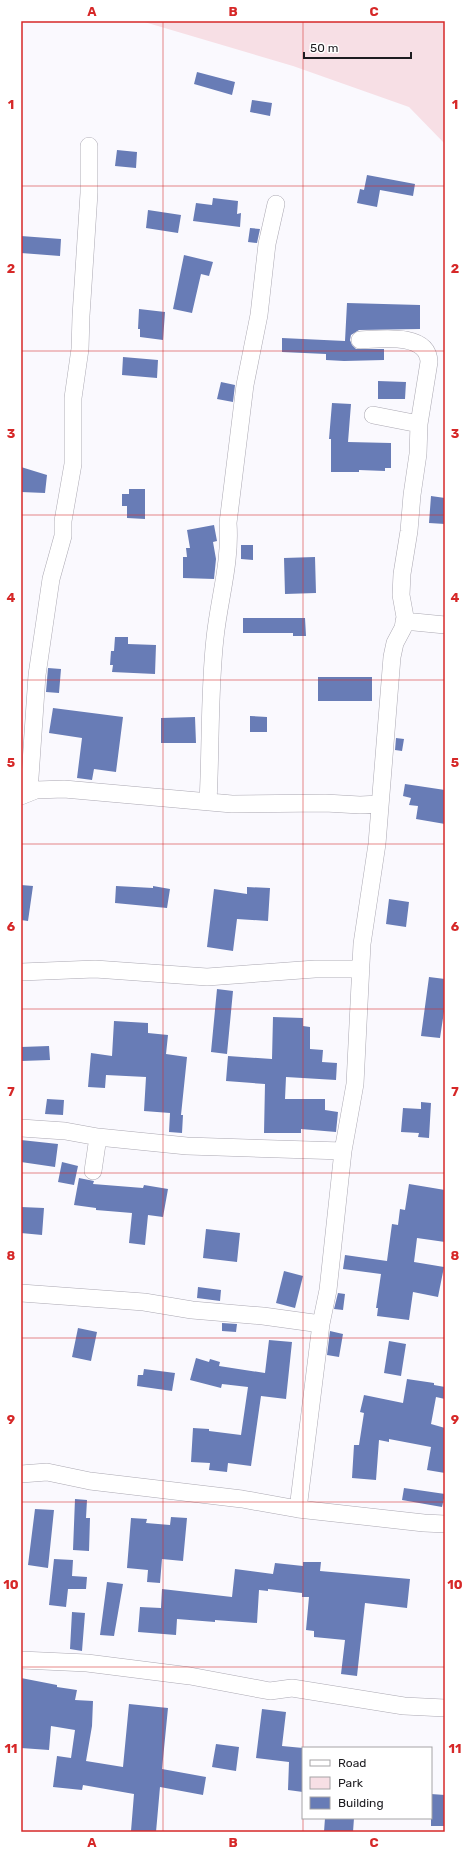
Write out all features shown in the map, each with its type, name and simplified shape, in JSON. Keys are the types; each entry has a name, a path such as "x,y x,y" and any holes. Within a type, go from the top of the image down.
{"street":[{"path":"89,146 89,193 80,349 73,398 73,464 63,521 63,536 51,579 37,675 25,794 36,790 64,789 232,804 380,804"},
{"path":"208,802 211,682 215,636 224,586 229,543 228,523 246,385 259,315 267,244 276,204"},
{"path":"298,1509 321,1324 328,1290 343,1151 355,1084 362,944 377,844 392,657 395,643 404,621 401,595 402,574 409,532 419,424 429,362 429,356 421,346 402,339 360,340"},
{"path":"374,415 419,424"},
{"path":"404,621 445,626"},
{"path":"21,972 95,969 207,977 315,969 361,969"},
{"path":"21,1128 65,1131 98,1137 187,1146 343,1151"},
{"path":"93,1171 98,1137"},
{"path":"21,1293 144,1302 192,1310 264,1316 321,1324"},
{"path":"21,1474 47,1472 90,1481 242,1499 298,1509 445,1524"},
{"path":"21,1660 87,1663 190,1676 270,1691 292,1688 404,1706 445,1708"}],"green space":[{"path":"141,21 445,21 445,144 409,107 293,66"}],"building":[{"path":"197,72 235,82 232,95 194,84"},
{"path":"252,100 272,103 270,116 250,112"},
{"path":"117,150 137,152 136,168 115,166"},
{"path":"367,175 415,184 413,196 380,190 377,207 357,203 360,189 364,190"},
{"path":"213,198 238,201 237,214 241,213 240,227 193,221 196,203 212,205"},
{"path":"148,210 181,215 178,233 146,228"},
{"path":"250,228 260,229 257,243 248,242"},
{"path":"21,236 61,239 60,256 21,253"},
{"path":"184,255 213,262 209,276 201,274 192,313 173,309"},
{"path":"347,303 420,305 420,329 359,330 351,335 350,340 356,349 384,349 384,360 326,360 326,354 282,352 282,338 345,341"},
{"path":"139,309 165,312 163,340 140,337 140,329 138,329"},
{"path":"123,357 158,360 157,378 122,375"},
{"path":"378,381 406,382 405,399 378,399"},
{"path":"221,382 235,385 233,402 217,399"},
{"path":"332,403 351,404 348,442 391,443 391,468 385,468 385,471 359,470 359,472 331,472 331,439 329,439"},
{"path":"21,467 47,475 45,493 21,492"},
{"path":"129,489 145,489 145,519 127,518 127,506 122,506 122,494 129,494"},
{"path":"431,496 445,498 445,524 429,523"},
{"path":"214,525 217,541 213,542 216,559 214,579 183,578 183,557 187,557 186,548 190,548 187,530"},
{"path":"241,545 253,545 253,560 241,559"},
{"path":"315,557 316,593 285,594 284,558"},
{"path":"243,618 305,618 306,636 293,636 293,633 243,633"},
{"path":"115,637 128,637 128,644 156,645 155,674 112,672 113,665 110,665 111,651 114,651"},
{"path":"48,668 61,669 59,693 46,692"},
{"path":"318,677 372,677 372,701 318,701"},
{"path":"53,708 123,717 116,772 94,769 92,780 77,778 82,738 49,733"},
{"path":"250,716 267,717 267,732 250,732"},
{"path":"195,717 196,743 161,743 161,718"},
{"path":"396,738 404,739 402,751 395,750"},
{"path":"405,784 445,790 445,824 416,819 418,806 409,805 411,798 403,796"},
{"path":"21,885 33,886 28,921 21,920"},
{"path":"116,886 153,888 153,886 170,889 167,908 115,903"},
{"path":"247,887 270,888 268,921 237,919 233,951 207,947 214,889 247,894"},
{"path":"389,899 409,902 406,927 386,924"},
{"path":"429,977 445,979 445,1005 440,1038 421,1036"},
{"path":"217,989 233,991 227,1054 211,1052"},
{"path":"273,1017 303,1018 303,1026 310,1027 310,1049 323,1050 322,1062 337,1063 336,1080 286,1077 285,1099 325,1099 325,1110 338,1112 336,1132 301,1129 301,1133 264,1133 265,1084 226,1081 228,1056 272,1059"},
{"path":"114,1021 148,1023 148,1033 168,1035 166,1054 187,1057 181,1115 183,1115 182,1133 169,1132 170,1113 144,1111 146,1077 106,1075 105,1088 88,1087 91,1053 112,1056"},
{"path":"49,1046 50,1060 21,1061 21,1047"},
{"path":"47,1099 64,1100 63,1115 45,1114"},
{"path":"421,1102 431,1103 429,1138 418,1137 419,1133 401,1132 403,1108 421,1109"},
{"path":"21,1140 58,1144 55,1167 21,1162"},
{"path":"62,1162 78,1166 74,1185 58,1182"},
{"path":"79,1178 94,1181 93,1184 143,1188 144,1185 168,1189 163,1217 148,1215 145,1245 129,1243 132,1213 96,1210 96,1208 74,1205"},
{"path":"409,1184 445,1190 445,1242 417,1238 414,1262 444,1267 438,1297 413,1292 409,1320 377,1316 378,1308 376,1308 381,1274 343,1269 345,1255 387,1261 392,1224 398,1225 400,1209 405,1210"},
{"path":"21,1207 44,1208 42,1235 21,1233"},
{"path":"206,1229 240,1233 237,1262 203,1258"},
{"path":"284,1271 303,1276 295,1308 276,1303"},
{"path":"198,1287 221,1290 220,1301 197,1298"},
{"path":"338,1293 345,1294 343,1310 334,1309"},
{"path":"222,1323 237,1324 236,1332 222,1331"},
{"path":"78,1328 97,1332 91,1361 72,1357"},
{"path":"330,1331 343,1334 339,1357 327,1355"},
{"path":"269,1340 292,1342 286,1399 261,1396 251,1466 228,1463 227,1472 209,1470 210,1463 191,1462 193,1428 209,1429 209,1431 241,1435 248,1387 222,1384 221,1388 190,1380 196,1358 209,1362 210,1359 220,1362 219,1366 265,1373"},
{"path":"389,1341 406,1344 401,1376 384,1373"},
{"path":"144,1369 175,1373 172,1391 137,1386 138,1375 143,1375"},
{"path":"407,1379 434,1383 434,1385 445,1387 445,1399 436,1397 431,1424 445,1428 445,1473 427,1470 431,1447 389,1439 389,1442 379,1440 376,1480 352,1478 354,1445 359,1445 364,1413 360,1412 364,1395 403,1403"},
{"path":"404,1488 445,1494 442,1507 402,1500"},
{"path":"75,1499 87,1500 86,1518 90,1518 89,1551 73,1550"},
{"path":"35,1509 54,1510 48,1568 28,1565"},
{"path":"171,1517 187,1518 183,1561 162,1559 160,1583 147,1582 148,1570 127,1568 131,1518 147,1519 146,1523 170,1525"},
{"path":"54,1559 73,1560 72,1576 87,1577 86,1589 68,1589 66,1607 49,1605"},
{"path":"303,1562 321,1562 320,1571 410,1579 407,1608 365,1603 357,1676 341,1674 345,1640 314,1637 314,1631 306,1630 309,1597 302,1597 302,1593 268,1589 268,1591 259,1590 257,1623 177,1619 176,1635 138,1632 140,1607 161,1608 162,1589 232,1597 235,1569 273,1574 275,1563 303,1566"},
{"path":"107,1582 123,1584 114,1636 100,1635"},
{"path":"72,1612 85,1613 82,1651 70,1649"},
{"path":"21,1678 57,1685 57,1687 77,1690 75,1700 93,1701 92,1726 86,1761 123,1767 129,1704 168,1708 162,1769 206,1777 203,1795 160,1787 156,1832 142,1832 131,1831 134,1794 83,1785 82,1790 53,1787 57,1756 71,1758 75,1730 51,1726 49,1750 21,1748"},
{"path":"262,1709 286,1712 282,1746 302,1748 302,1792 288,1790 289,1762 256,1758"},
{"path":"216,1744 239,1747 236,1771 212,1767"},
{"path":"432,1794 445,1795 445,1826 431,1826"},
{"path":"325,1819 354,1819 353,1832 324,1832"}]}
